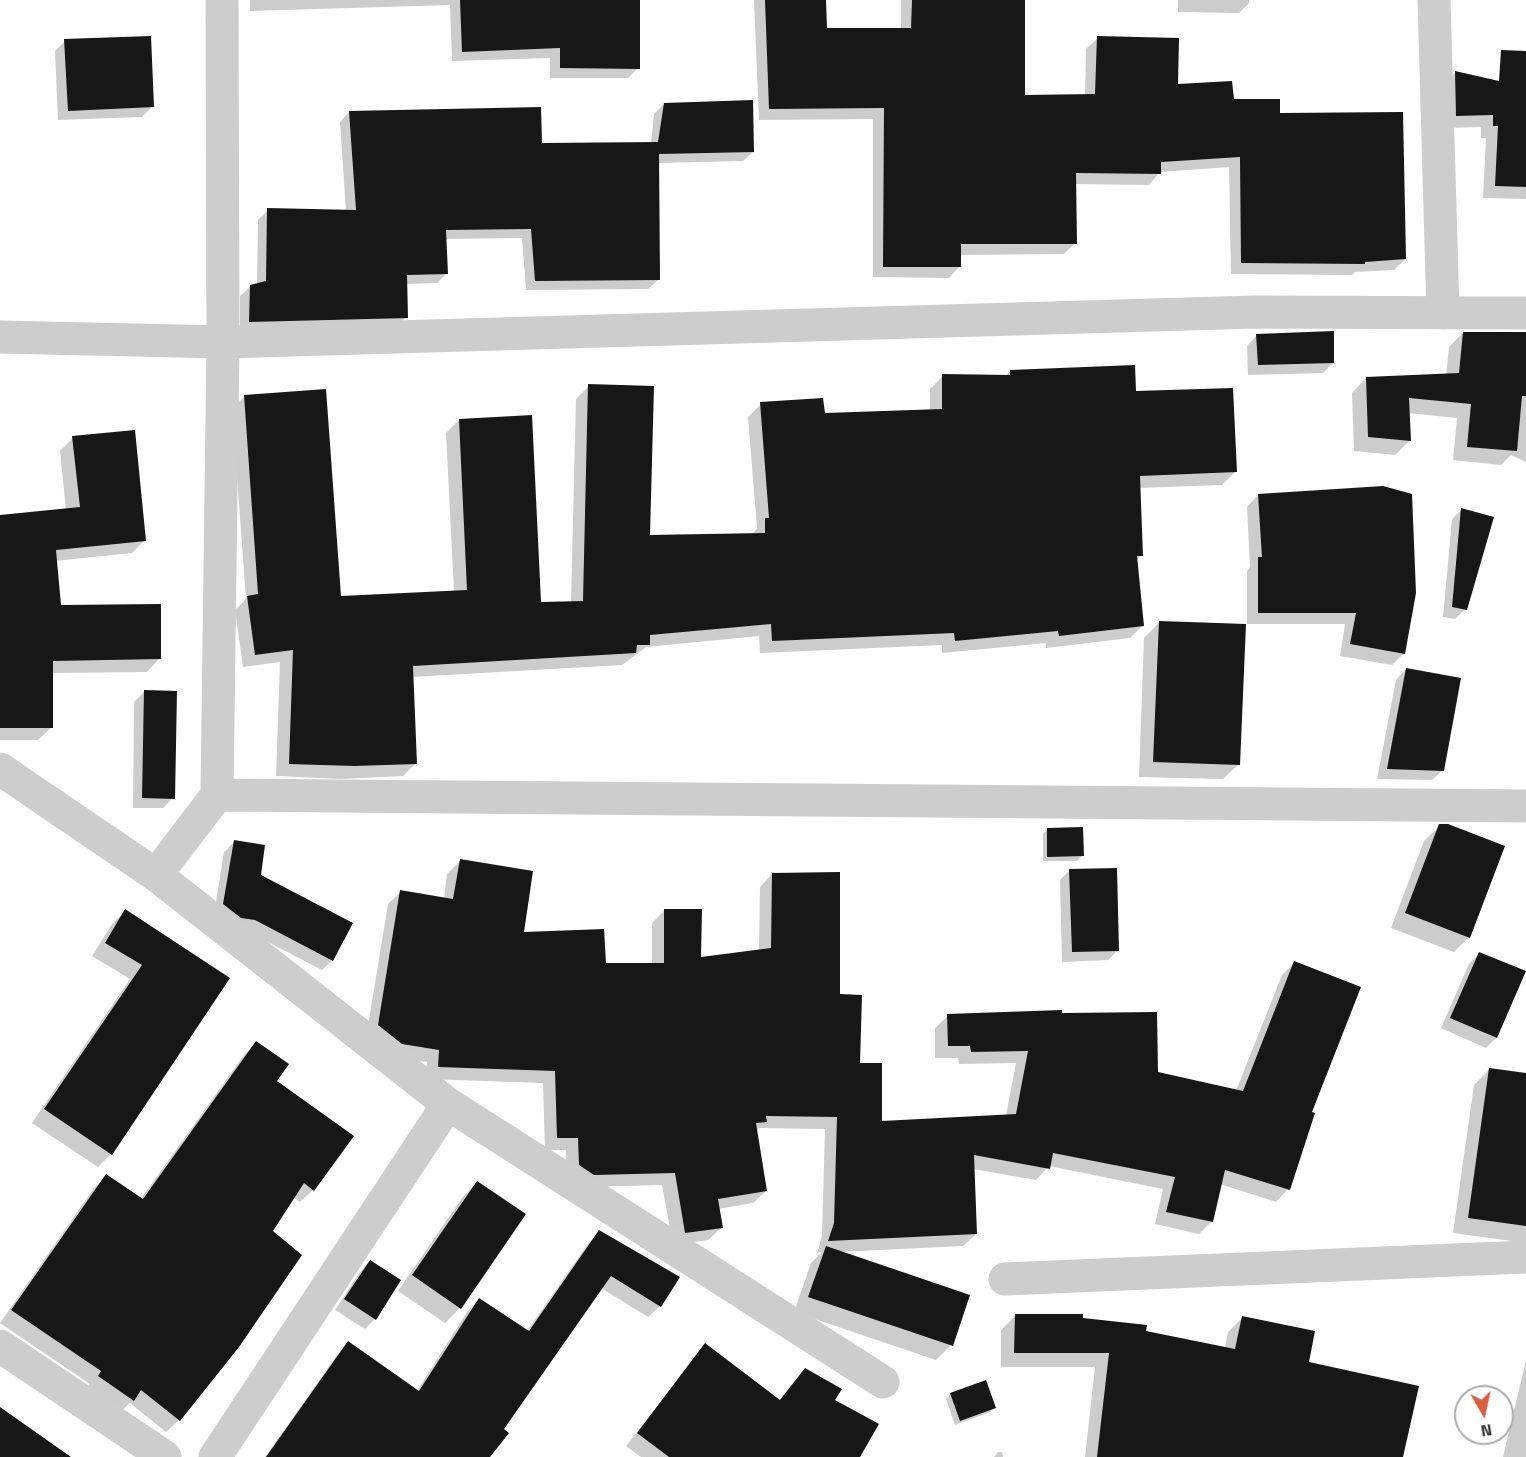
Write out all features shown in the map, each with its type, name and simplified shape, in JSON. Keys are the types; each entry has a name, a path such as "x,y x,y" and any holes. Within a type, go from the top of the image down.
{"street":[{"path":"156,875 216,795 223,342 222,0"},
{"path":"1434,0 1443,313"},
{"path":"0,337 223,342 1256,312 1526,313"},
{"path":"0,769 156,875 448,1104 883,1382"},
{"path":"216,795 1526,806"},
{"path":"215,1457 448,1104"},
{"path":"1005,1279 1526,1257"},
{"path":"0,1346 148,1452"}],"building":[{"path":"460,0 640,0 640,69 560,68 560,48 462,52"},
{"path":"765,0 826,0 827,28 911,28 912,0 1025,0 1025,95 1095,94 1097,36 1179,38 1178,84 1232,81 1234,99 1280,99 1280,113 1403,112 1406,259 1365,262 1365,264 1241,263 1240,157 1161,162 1161,174 1076,173 1077,244 961,244 961,267 883,267 884,108 769,109"},
{"path":"151,36 154,107 68,111 64,39"},
{"path":"1501,50 1526,51 1526,187 1495,186 1498,126 1493,126 1493,115 1456,116 1455,71 1499,81"},
{"path":"753,100 754,152 659,154 660,280 535,281 531,229 446,230 448,274 407,275 408,318 249,322 250,285 266,281 267,208 356,210 349,111 541,107 542,143 658,142 664,103"},
{"path":"1334,331 1334,363 1258,365 1256,334"},
{"path":"1463,332 1526,332 1526,396 1522,396 1517,451 1467,447 1471,404 1409,398 1411,441 1368,437 1366,377 1459,373"},
{"path":"1135,365 1136,391 1233,388 1237,472 1140,476 1143,556 1137,556 1144,626 1059,636 1058,631 955,641 954,633 772,641 771,624 650,635 650,645 637,645 636,653 413,666 417,764 354,766 289,764 293,650 255,655 247,596 258,594 244,395 326,389 341,596 467,590 459,419 532,415 541,602 583,601 588,384 654,386 650,535 765,533 765,518 769,518 760,402 823,398 825,413 942,409 942,374 1010,375 1010,370"},
{"path":"135,430 146,541 56,550 61,605 161,604 161,659 53,661 53,728 0,728 0,515 80,507 72,436"},
{"path":"1383,486 1412,494 1416,593 1405,654 1350,644 1356,613 1258,613 1258,557 1262,557 1258,494"},
{"path":"1461,508 1494,517 1467,610 1452,607"},
{"path":"1159,621 1246,624 1240,765 1153,762"},
{"path":"1406,668 1461,678 1444,771 1387,769"},
{"path":"144,690 177,691 175,799 142,798"},
{"path":"1439,824 1448,824 1505,846 1470,938 1405,913"},
{"path":"1083,827 1084,856 1047,857 1047,828"},
{"path":"234,840 265,845 261,875 353,923 333,961 255,920 241,918 223,904"},
{"path":"460,859 533,871 524,932 604,929 606,963 664,963 664,909 702,909 701,957 771,948 772,873 840,872 840,994 862,995 860,1063 882,1063 882,1121 1016,1114 1028,1051 971,1052 970,1046 948,1046 947,1014 1062,1010 1062,1013 1157,1012 1158,1072 1243,1091 1294,961 1361,987 1312,1112 1315,1113 1290,1190 1225,1170 1213,1222 1166,1212 1175,1177 1053,1153 1050,1169 974,1155 977,1234 828,1241 834,1223 837,1117 766,1116 767,1122 756,1123 767,1191 718,1199 723,1228 685,1233 675,1173 594,1175 579,1165 578,1138 557,1138 555,1071 438,1067 439,1050 402,1044 378,1025 400,890 453,899"},
{"path":"1117,868 1119,951 1072,952 1069,869"},
{"path":"125,909 230,978 112,1155 44,1109 142,965 105,943"},
{"path":"1479,952 1526,971 1497,1038 1450,1018"},
{"path":"256,1041 289,1064 277,1081 354,1136 314,1191 304,1183 273,1231 302,1255 239,1347 180,1421 141,1390 134,1401 98,1376 101,1371 11,1310 106,1174 143,1199"},
{"path":"1489,1068 1526,1073 1526,1226 1468,1218"},
{"path":"477,1181 526,1214 461,1309 412,1275"},
{"path":"599,1230 680,1277 661,1307 611,1276 504,1429 509,1433 490,1457 266,1457 348,1341 419,1391 479,1298 529,1331"},
{"path":"826,1246 970,1295 953,1346 808,1297"},
{"path":"370,1260 401,1280 376,1320 344,1299"},
{"path":"1015,1314 1083,1314 1083,1318 1147,1325 1146,1331 1235,1349 1242,1316 1315,1331 1309,1362 1419,1386 1403,1457 1097,1457 1109,1353 1014,1353"},
{"path":"705,1343 780,1400 805,1368 842,1389 835,1400 879,1424 860,1457 669,1457 637,1433"},
{"path":"986,1380 996,1408 960,1421 950,1393"},
{"path":"0,1407 71,1457 0,1457"}]}
